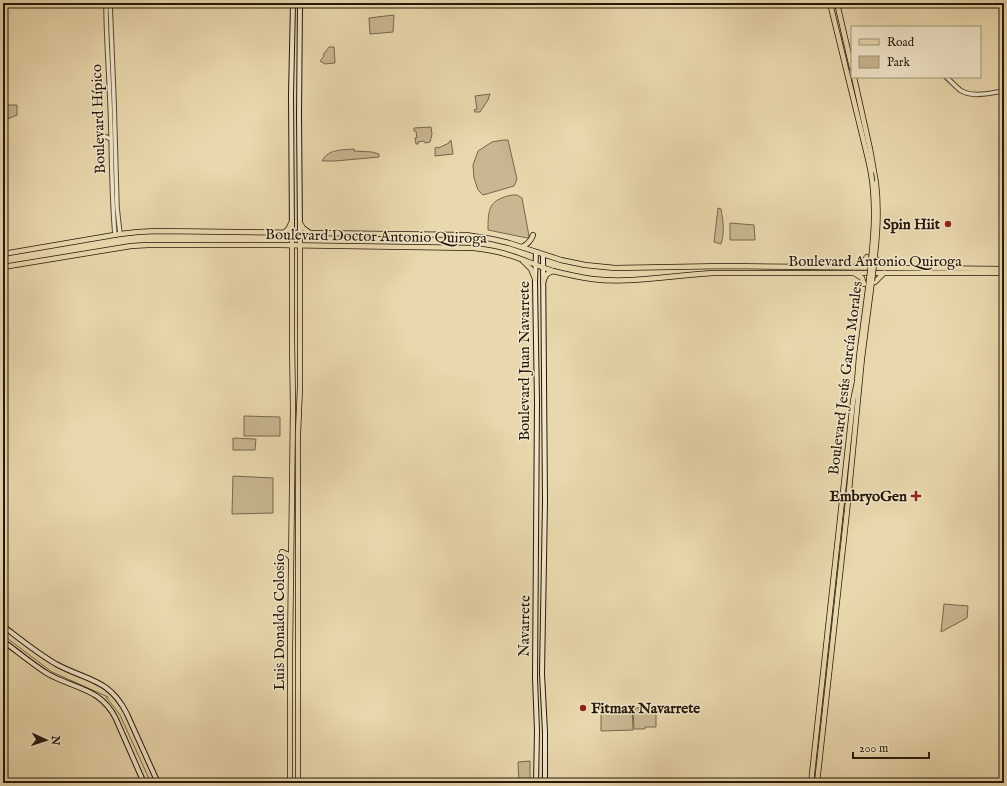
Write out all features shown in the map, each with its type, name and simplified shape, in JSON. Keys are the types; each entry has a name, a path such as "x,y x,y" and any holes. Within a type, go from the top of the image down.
{"main road":[{"path":"292,233 291,125 293,3"},
{"path":"299,322 300,3"},
{"name":"Boulevard Jesús García Morales","path":"811,783 853,401 860,358 874,227 874,199 871,173 830,3"},
{"path":"836,3 851,62"},
{"name":"Boulevard Jesús García Morales","path":"817,783 859,392 860,358 875,260 878,229 876,183 854,78"},
{"path":"292,82 294,112 295,114 299,114"},
{"path":"291,125 296,128 299,140"},
{"path":"284,233 289,228 292,221"},
{"path":"300,224 312,233"},
{"name":"Boulevard Doctor Antonio Quiroga","path":"3,254 138,232 312,233 466,236 492,239 561,260 585,265 615,268 745,266"},
{"name":"Luis Donaldo Colosio","path":"290,783 293,409 292,233"},
{"path":"522,247 529,243 533,235"},
{"name":"Boulevard Doctor Antonio Quiroga","path":"3,267 139,245 292,245 474,248 499,252 553,271 586,278 613,280 638,280 694,274 745,273"},
{"path":"283,245 292,256"},
{"path":"300,257 302,250 309,246"},
{"name":"Boulevard Juan Navarrete","path":"536,252 536,469"},
{"name":"Boulevard Juan Navarrete","path":"542,255 545,470"},
{"path":"854,267 863,262 867,257"},
{"path":"522,259 531,269 536,278 540,275 543,277"},
{"path":"875,282 884,270 877,260"},
{"name":"Boulevard Antonio Quiroga","path":"745,266 854,267 884,270 1004,274"},
{"path":"736,273 751,271 753,266"},
{"name":"Boulevard Antonio Quiroga","path":"745,273 854,273 884,270 1004,268"},
{"path":"543,283 546,274 553,271"},
{"path":"854,273 862,278 864,284"},
{"path":"292,296 296,297 297,300 299,322"},
{"name":"Luis Donaldo Colosio","path":"298,783 299,322"},
{"path":"292,346 296,346 300,355"},
{"path":"293,409 295,413 299,414"},
{"name":"Navarrete","path":"536,469 536,783"},
{"name":"Navarrete","path":"545,470 542,661 545,731 545,783"},
{"path":"292,491 294,498 299,500"},
{"path":"292,506 295,507 299,516"},
{"path":"282,552 291,558"},
{"path":"830,608 836,610"},
{"path":"3,626 49,660 63,668 97,682 115,695 127,714 158,783"},
{"path":"3,641 42,670 58,679 92,692 106,704 116,719 144,783"},
{"path":"290,650 292,657 298,660"},
{"path":"290,752 294,751 298,754"}],"street":[{"name":"Boulevard Hípico","path":"106,3 113,202 118,235"},
{"name":"Boulevard Hípico","path":"110,3 118,235"},
{"path":"947,78 966,93 983,94 1004,91"},
{"path":"104,136 111,139"}],"green space":[{"path":"394,15 393,32 370,34 369,18"},
{"path":"329,47 334,47 335,63 325,64 320,61"},
{"path":"490,94 480,112 475,112 474,110 477,109 475,96"},
{"path":"3,105 17,105 17,115 3,121"},
{"path":"431,127 432,134 430,142 425,143 424,141 416,144 415,138 417,138 414,128"},
{"path":"451,140 453,154 435,156 435,148 449,143"},
{"path":"508,140 517,179 514,186 483,195 478,190 474,178 473,165 478,151 492,142"},
{"path":"354,149 354,151 379,154 379,157 322,161 332,152"},
{"path":"517,195 522,198 529,236 527,238 488,230 491,206 499,199"},
{"path":"718,208 721,209 723,222 721,244 714,242"},
{"path":"730,223 754,225 755,240 730,240"},
{"path":"244,416 280,417 280,436 244,436"},
{"path":"233,438 256,439 255,450 233,450"},
{"path":"233,476 273,478 273,513 232,514"},
{"path":"944,604 968,606 967,618 941,632"},
{"path":"632,707 633,730 601,731 601,708"},
{"path":"656,707 656,727 634,729 633,708"},
{"path":"530,761 530,783 519,783 518,762"}],"waterway":[{"path":"3,635 52,672 108,697"},
{"path":"106,697 120,715 151,783"}],"place":[{"name":"Spin Hiit","path":"948,224"},
{"name":"EmbryoGen","path":"916,496"},
{"name":"Fitmax Navarrete","path":"583,708"}]}
